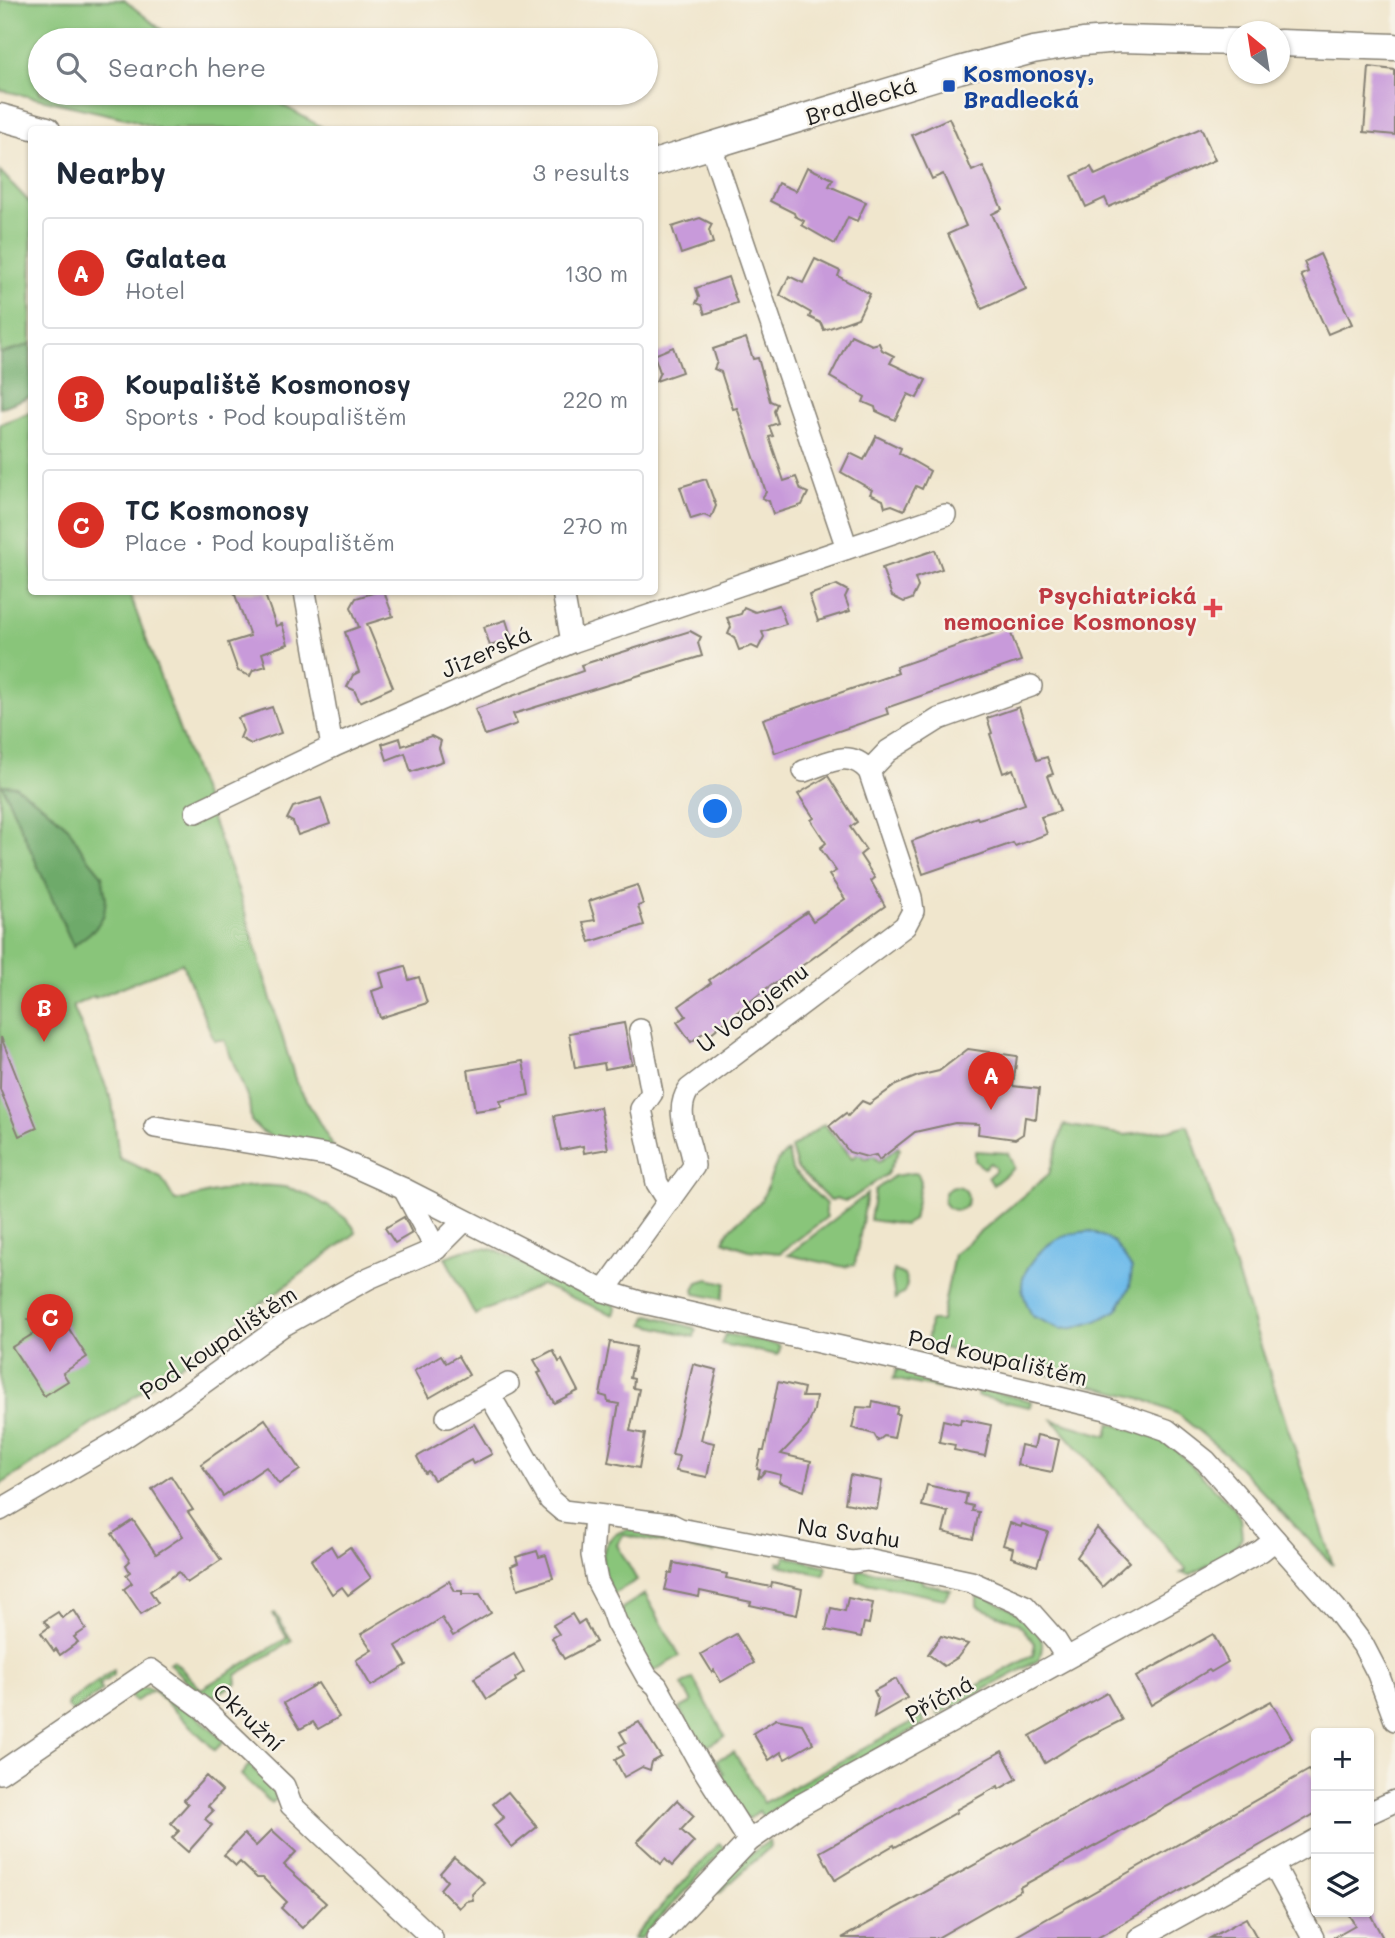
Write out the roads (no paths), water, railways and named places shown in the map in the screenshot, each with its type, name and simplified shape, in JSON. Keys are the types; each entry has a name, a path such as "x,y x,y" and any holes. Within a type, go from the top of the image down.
{"street":[{"name":"Bradlecká","path":"658,162 959,69 1033,50 1083,42 1120,40 1227,42"},
{"path":"1290,43 1395,47"},
{"path":"0,117 33,126"},
{"path":"711,146 847,548"},
{"name":"Jizerská","path":"196,812 332,747 572,642 945,515"},
{"path":"306,595 332,747"},
{"path":"563,595 572,642"},
{"path":"804,771 853,758 869,771 888,751 939,719 1031,686"},
{"name":"U Vodojemu","path":"604,1291 694,1166 681,1112 681,1103 689,1088 905,926 914,911 869,771"},
{"path":"640,1030 652,1093 641,1109 657,1183 669,1202"},
{"name":"Pod koupalištěm","path":"155,1127 331,1156 404,1189 604,1291 640,1302 1107,1409 1167,1430 1206,1461 1336,1609 1363,1644 1378,1674 1395,1720"},
{"path":"404,1189 436,1249"},
{"name":"Pod koupalištěm","path":"0,1510 133,1431 282,1326 369,1278 436,1249 464,1221"},
{"name":"Na Svahu","path":"447,1417 498,1389 550,1500 563,1511 670,1524 680,1529 852,1562 867,1560 971,1582 1025,1606 1056,1641 1066,1657"},
{"path":"596,1516 592,1555 597,1581 616,1622 646,1677 657,1686 699,1762 749,1841"},
{"name":"Příčná","path":"657,1938 749,1841 797,1807 1261,1551 1275,1540"},
{"name":"Okružní","path":"0,1773 150,1670 204,1709 284,1786 291,1805 432,1938"},
{"path":"1374,1811 1395,1801"},
{"path":"1139,1938 1166,1931 1311,1843"},
{"path":"1273,1864 1313,1938"}],"water":[{"path":"1091,1231 1114,1242 1132,1268 1130,1287 1117,1310 1097,1321 1060,1329 1032,1316 1022,1289 1023,1279 1033,1260 1058,1239"}],"place":[{"name":"Kosmonosy, Bradlecká","path":"949,86"},
{"name":"Psychiatrická nemocnice Kosmonosy","path":"1213,608"},
{"name":"Koupaliště Kosmonosy","path":"44,1042"},
{"name":"Galatea","path":"991,1110"},
{"name":"TC Kosmonosy","path":"50,1352"}]}
